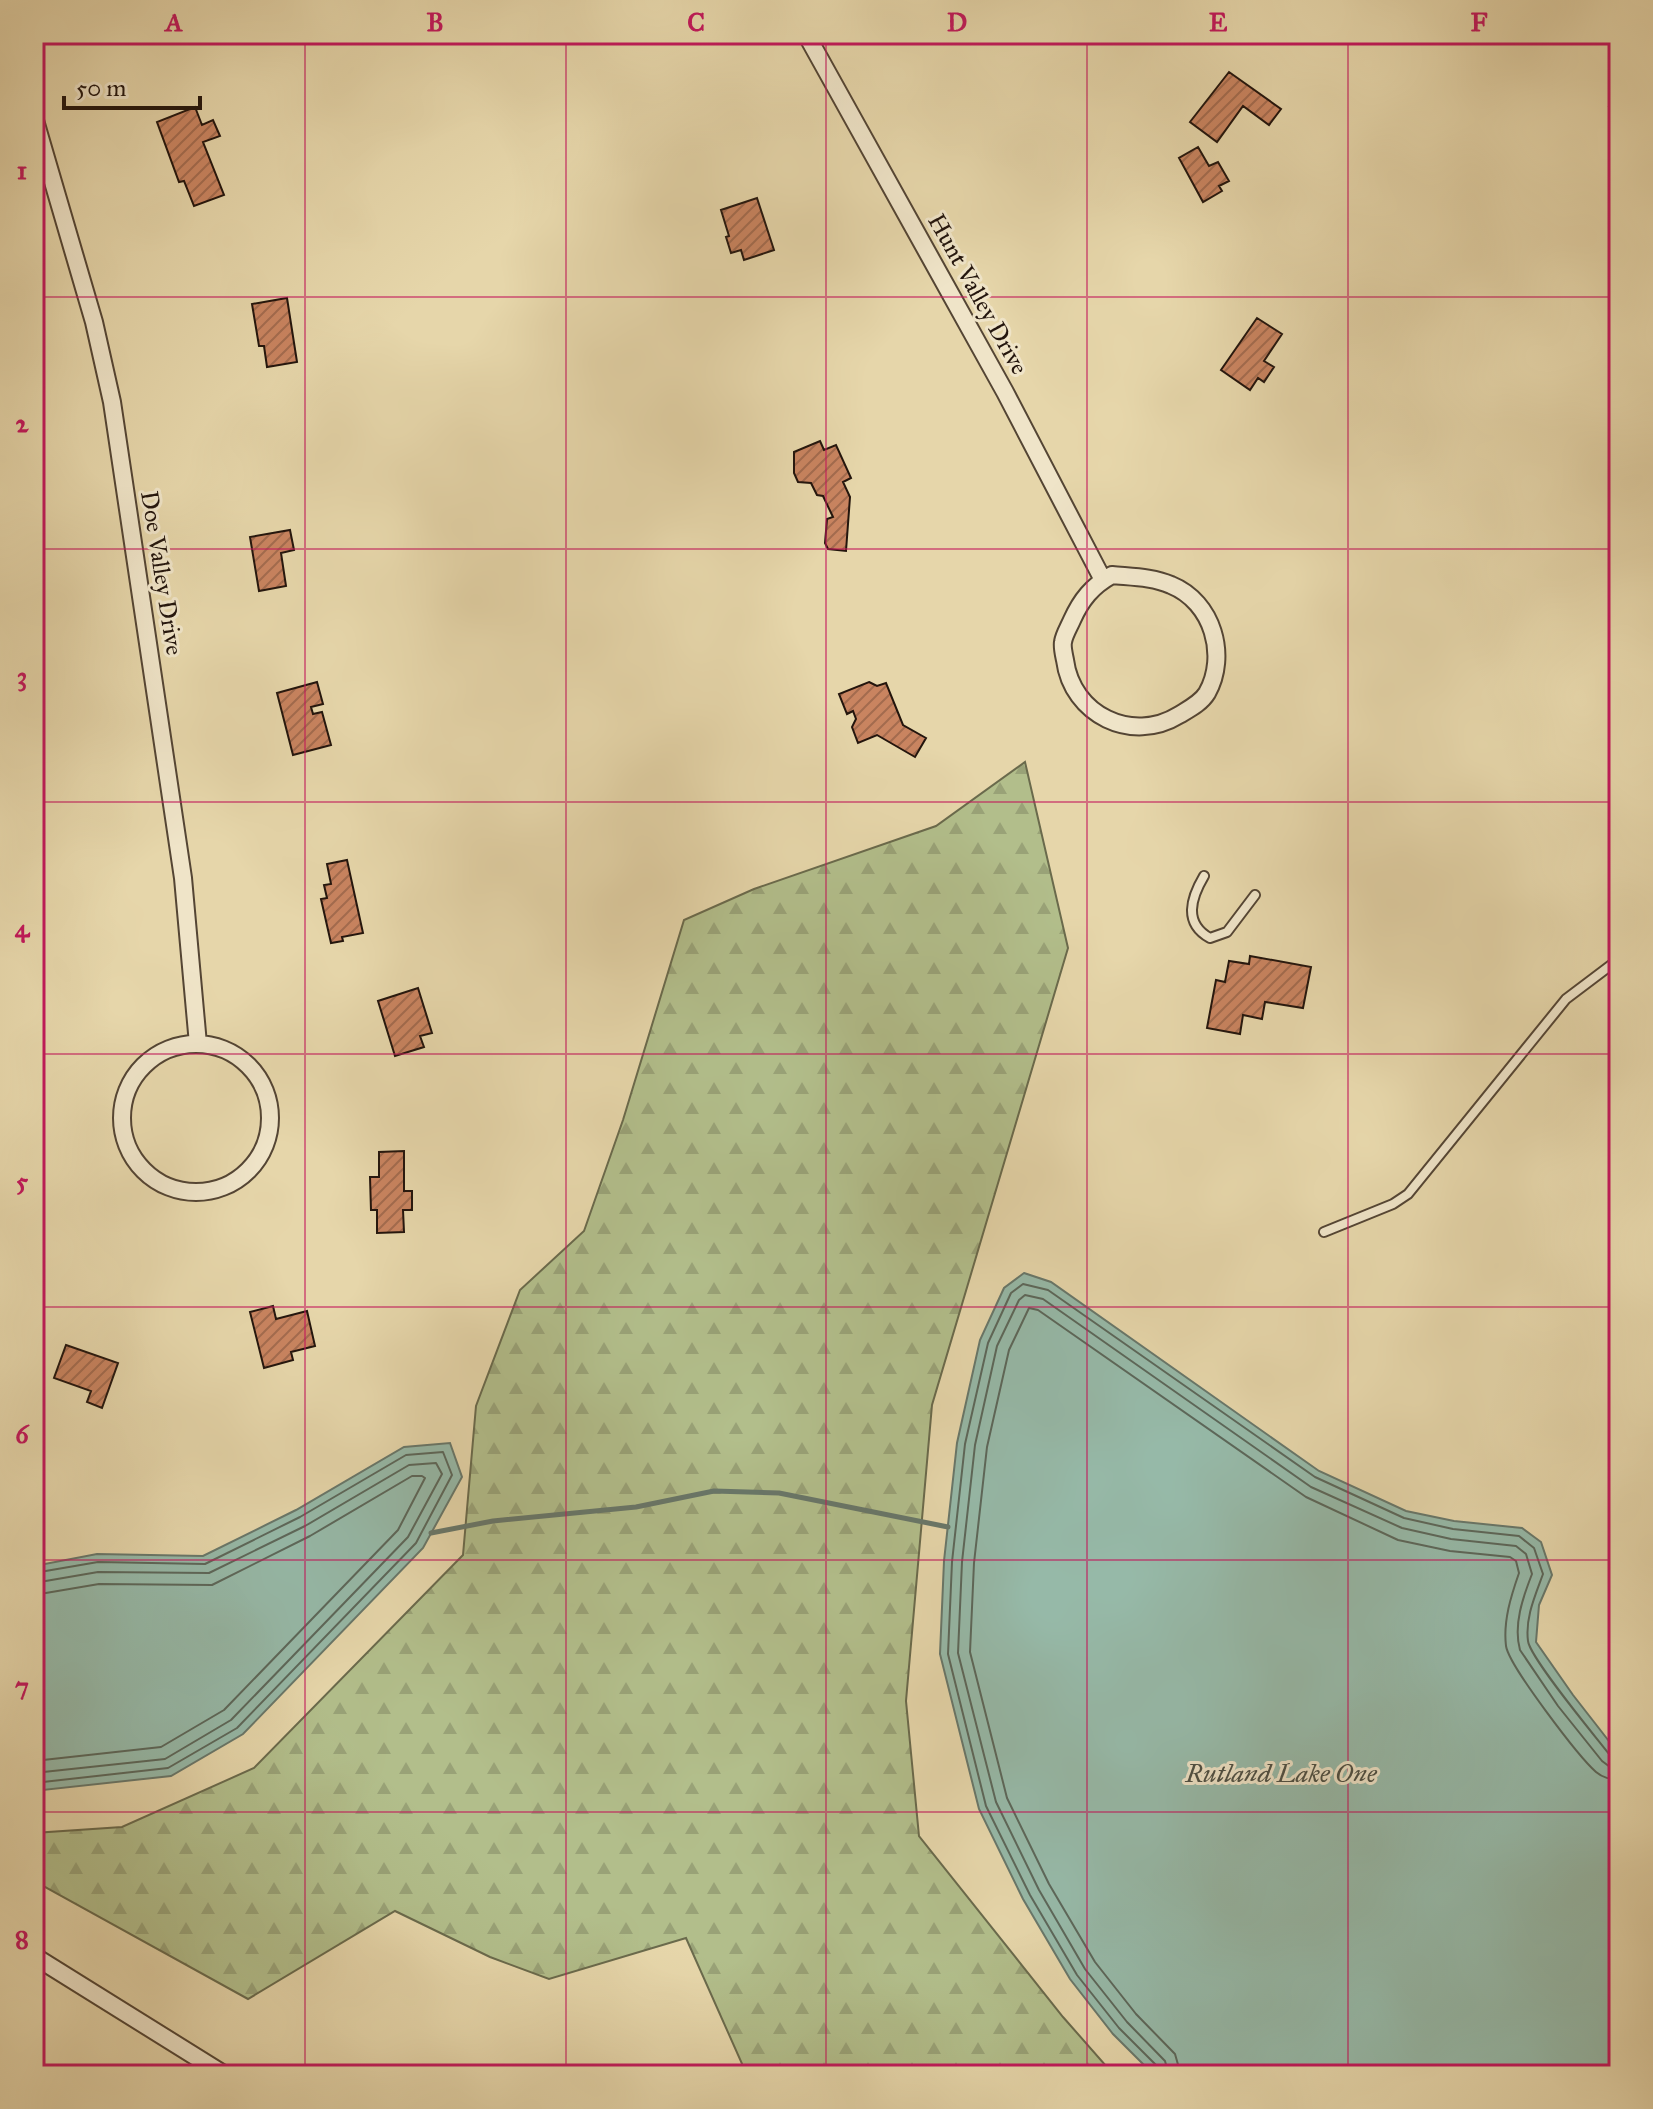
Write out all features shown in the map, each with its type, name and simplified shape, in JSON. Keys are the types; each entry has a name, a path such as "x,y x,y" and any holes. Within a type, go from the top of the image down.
{"street":[{"name":"Hunt Valley Drive","path":"806,34 1005,392 1103,580"},
{"name":"Doe Valley Drive","path":"34,117 94,322 112,402 183,878 198,1044"},
{"path":"1112,575 1155,579 1187,593 1209,621 1216,643 1216,674 1204,697 1165,724 1150,728 1109,722 1084,703 1067,677 1062,643 1078,606 1103,580 1112,575"},
{"path":"198,1044 219,1047 238,1057 256,1073 267,1095 270,1119 266,1144 254,1165 235,1181 212,1190 189,1192 166,1186 145,1172 130,1153 122,1125 124,1100 142,1068 151,1059 173,1047 198,1044"},
{"path":"34,1956 225,2075"}],"lane":[{"path":"1204,876 1194,893 1191,909 1193,921 1200,932 1210,938 1227,932 1255,895"},
{"path":"1324,1232 1393,1204 1408,1194 1566,999 1619,959"}],"green space":[{"path":"1025,762 1068,948 932,1405 906,1701 919,1836 1063,2017 1114,2075 747,2075 686,1938 549,1979 490,1957 395,1911 248,1999 34,1881 34,1833 122,1827 254,1768 463,1555 476,1406 520,1290 584,1231 623,1120 684,920 754,889 936,826"}],"water":[{"name":"Rutland Lake One","path":"1024,1273 1051,1282 1319,1471 1406,1511 1454,1521 1522,1528 1541,1542 1552,1575 1539,1605 1536,1642 1619,1754 1619,2075 1154,2075 1113,2034 1070,1979 1023,1899 979,1809 940,1654 944,1561 957,1443 980,1340 1004,1288"},
{"path":"450,1443 462,1477 423,1548 243,1734 171,1776 34,1791 34,1566 97,1554 203,1556 296,1510 404,1447"}],"building":[{"path":"1229,72 1281,109 1269,125 1243,106 1217,142 1190,122"},
{"path":"1619,102 1619,134 1609,107"},
{"path":"195,107 202,125 213,120 220,136 203,142 224,195 194,206 184,181 179,182 157,122"},
{"path":"1198,147 1209,166 1218,162 1229,181 1219,186 1222,191 1203,202 1179,158"},
{"path":"757,198 774,250 744,260 741,250 731,253 721,210"},
{"path":"287,298 297,362 267,367 264,346 259,346 252,304"},
{"path":"1257,318 1282,334 1264,361 1274,367 1264,382 1258,378 1250,390 1221,370"},
{"path":"820,441 824,450 836,445 851,478 843,482 850,497 846,551 828,549 825,543 827,519 833,517 823,496 817,495 811,483 798,482 794,473 794,452"},
{"path":"290,530 294,550 281,553 286,586 259,591 250,537"},
{"path":"317,682 323,704 311,707 313,714 322,712 331,745 293,755 277,693"},
{"path":"869,682 877,686 886,683 903,725 926,738 915,757 877,735 858,743 852,727 856,719 853,711 847,714 839,694"},
{"path":"347,860 363,933 342,937 343,941 331,943 321,899 327,898 324,885 331,884 327,864"},
{"path":"1250,956 1311,967 1303,1008 1265,1002 1262,1019 1243,1015 1240,1034 1207,1028 1216,980 1225,982 1229,961 1249,964"},
{"path":"418,988 432,1033 420,1036 424,1047 395,1056 378,1001"},
{"path":"404,1151 404,1191 412,1191 412,1210 403,1210 404,1232 377,1233 377,1210 371,1210 370,1177 379,1177 379,1152"},
{"path":"273,1306 276,1319 307,1311 315,1346 291,1352 293,1360 264,1368 250,1312"},
{"path":"66,1345 118,1363 102,1408 87,1402 91,1391 54,1378"}],"waterway":[{"path":"431,1533 493,1521 636,1507 714,1491 779,1493 948,1527"}]}
